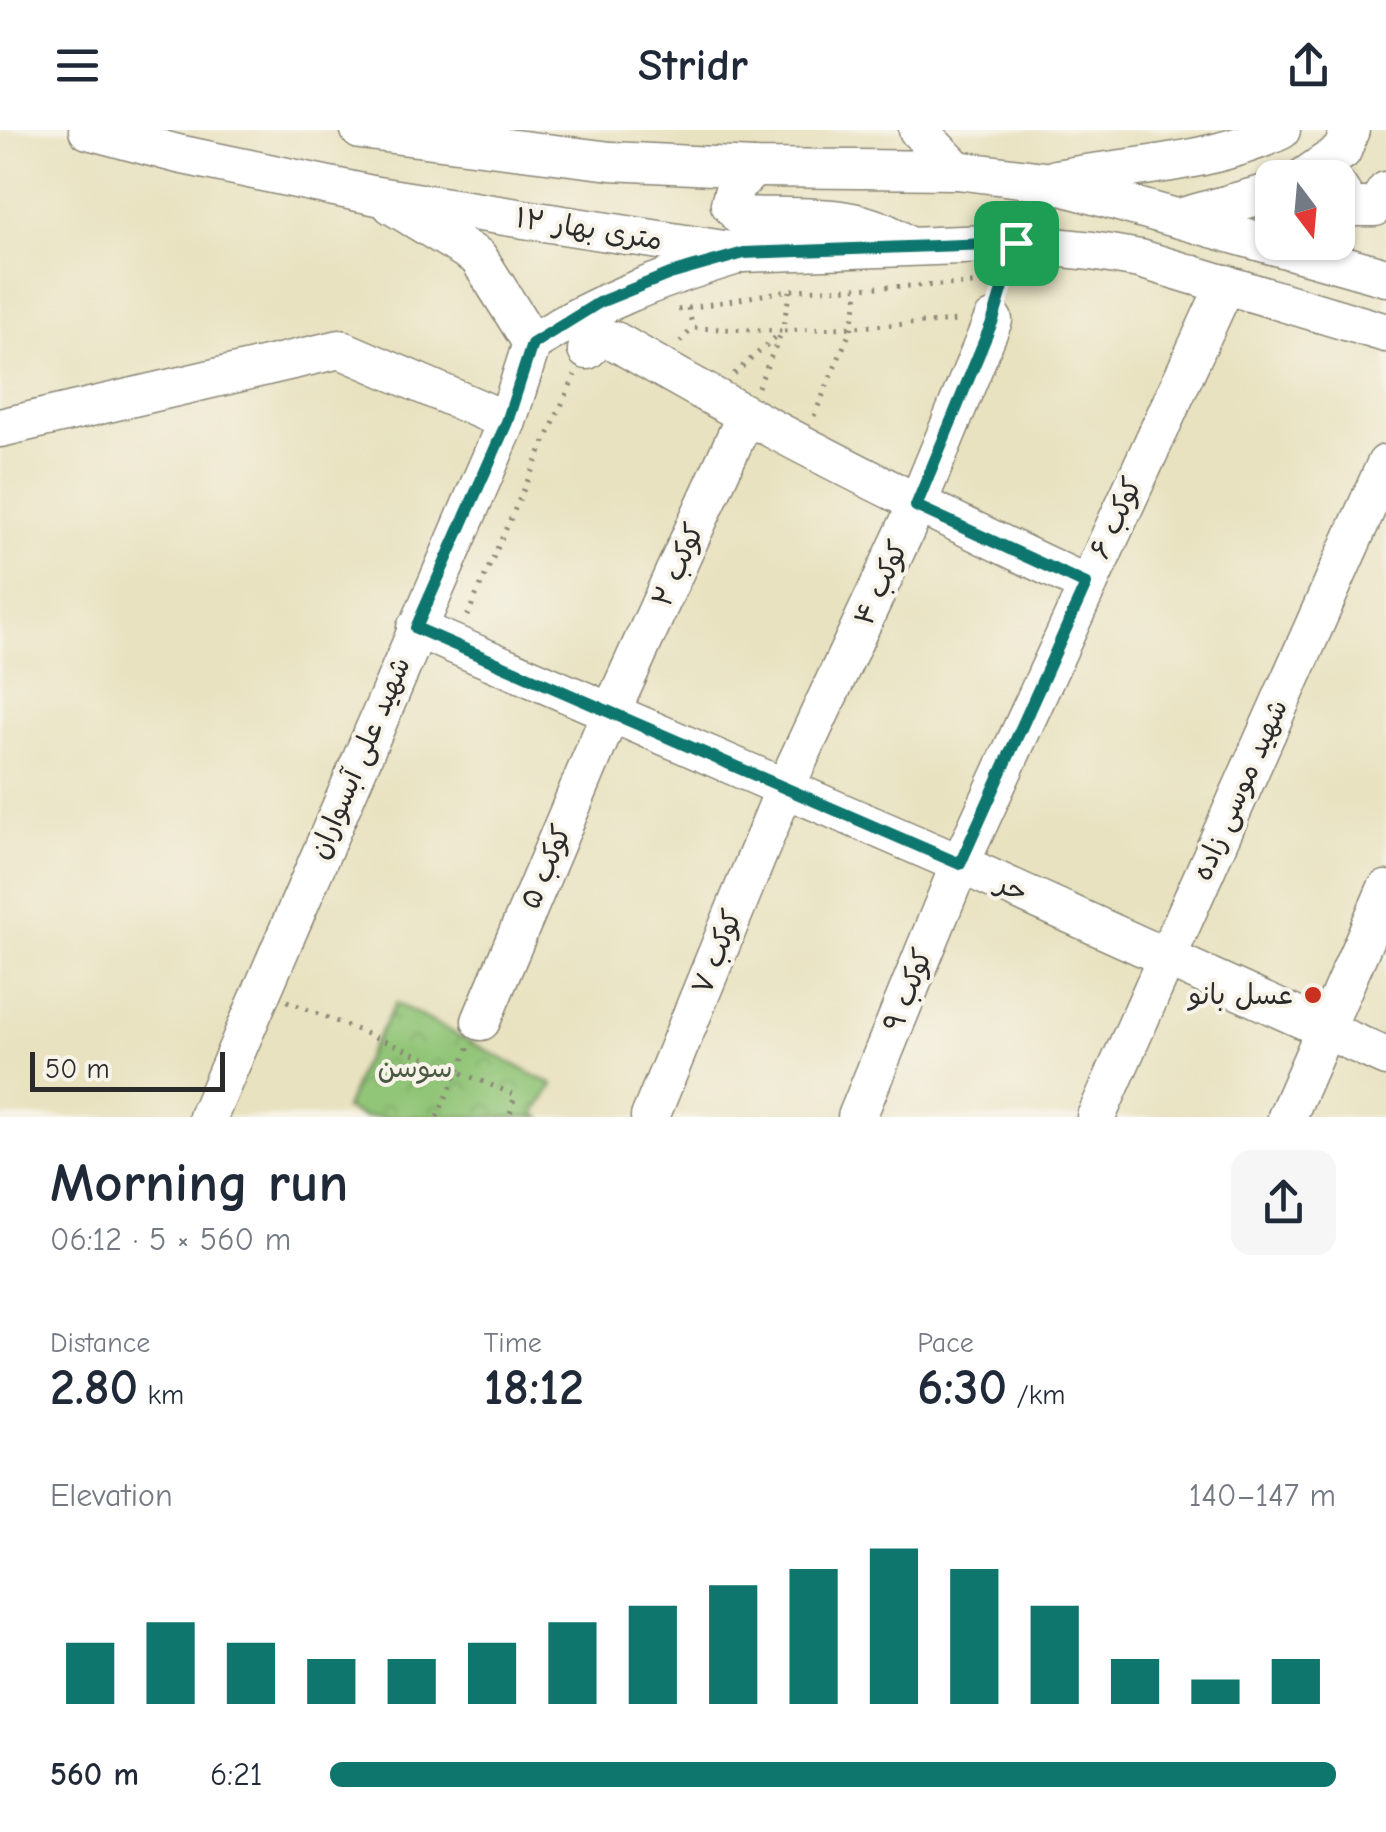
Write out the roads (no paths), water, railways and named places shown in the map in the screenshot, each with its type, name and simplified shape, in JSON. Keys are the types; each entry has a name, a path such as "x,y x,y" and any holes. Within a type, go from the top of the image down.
{"street":[{"name":"۱۲ متری بهار","path":"88,130 178,154 377,196 744,253 1016,243 1140,259 1382,338"},
{"path":"360,130 417,133 642,162 754,168 957,170 1044,180 1386,276"},
{"path":"603,130 642,162"},
{"path":"918,130 957,170"},
{"path":"1044,180 1166,146 1204,160 1281,130"},
{"path":"754,168 731,196 730,204 740,216 850,220 880,228 909,246"},
{"path":"1355,208 1375,207 1386,191"},
{"path":"377,196 478,257 532,344 600,302 670,274 744,253"},
{"path":"1178,218 1255,197"},
{"name":"کوکب ۶","path":"960,864 1226,284"},
{"name":"کوکب ۴","path":"785,788 916,506 993,320"},
{"path":"587,350 600,338 615,341 745,417 916,506 1086,584"},
{"name":"شهید علی آبسواران","path":"208,1117 507,422 532,344"},
{"path":"0,428 340,349 507,422"},
{"name":"کوکب ۲","path":"610,712 745,417"},
{"name":"شهید موسی زاده","path":"1096,1117 1386,464"},
{"name":"حر","path":"416,628 960,864 1164,960 1386,1057"},
{"name":"کوکب ۵","path":"481,1021 610,712"},
{"name":"کوکب ۷","path":"650,1117 785,788"},
{"name":"کوکب ۹","path":"856,1117 960,864"},
{"path":"1286,1117 1386,890"}],"place":[{"name":"عسل بانو","path":"1313,995"}],"park label":[{"name":"سوسن","path":"415,1068"}]}
